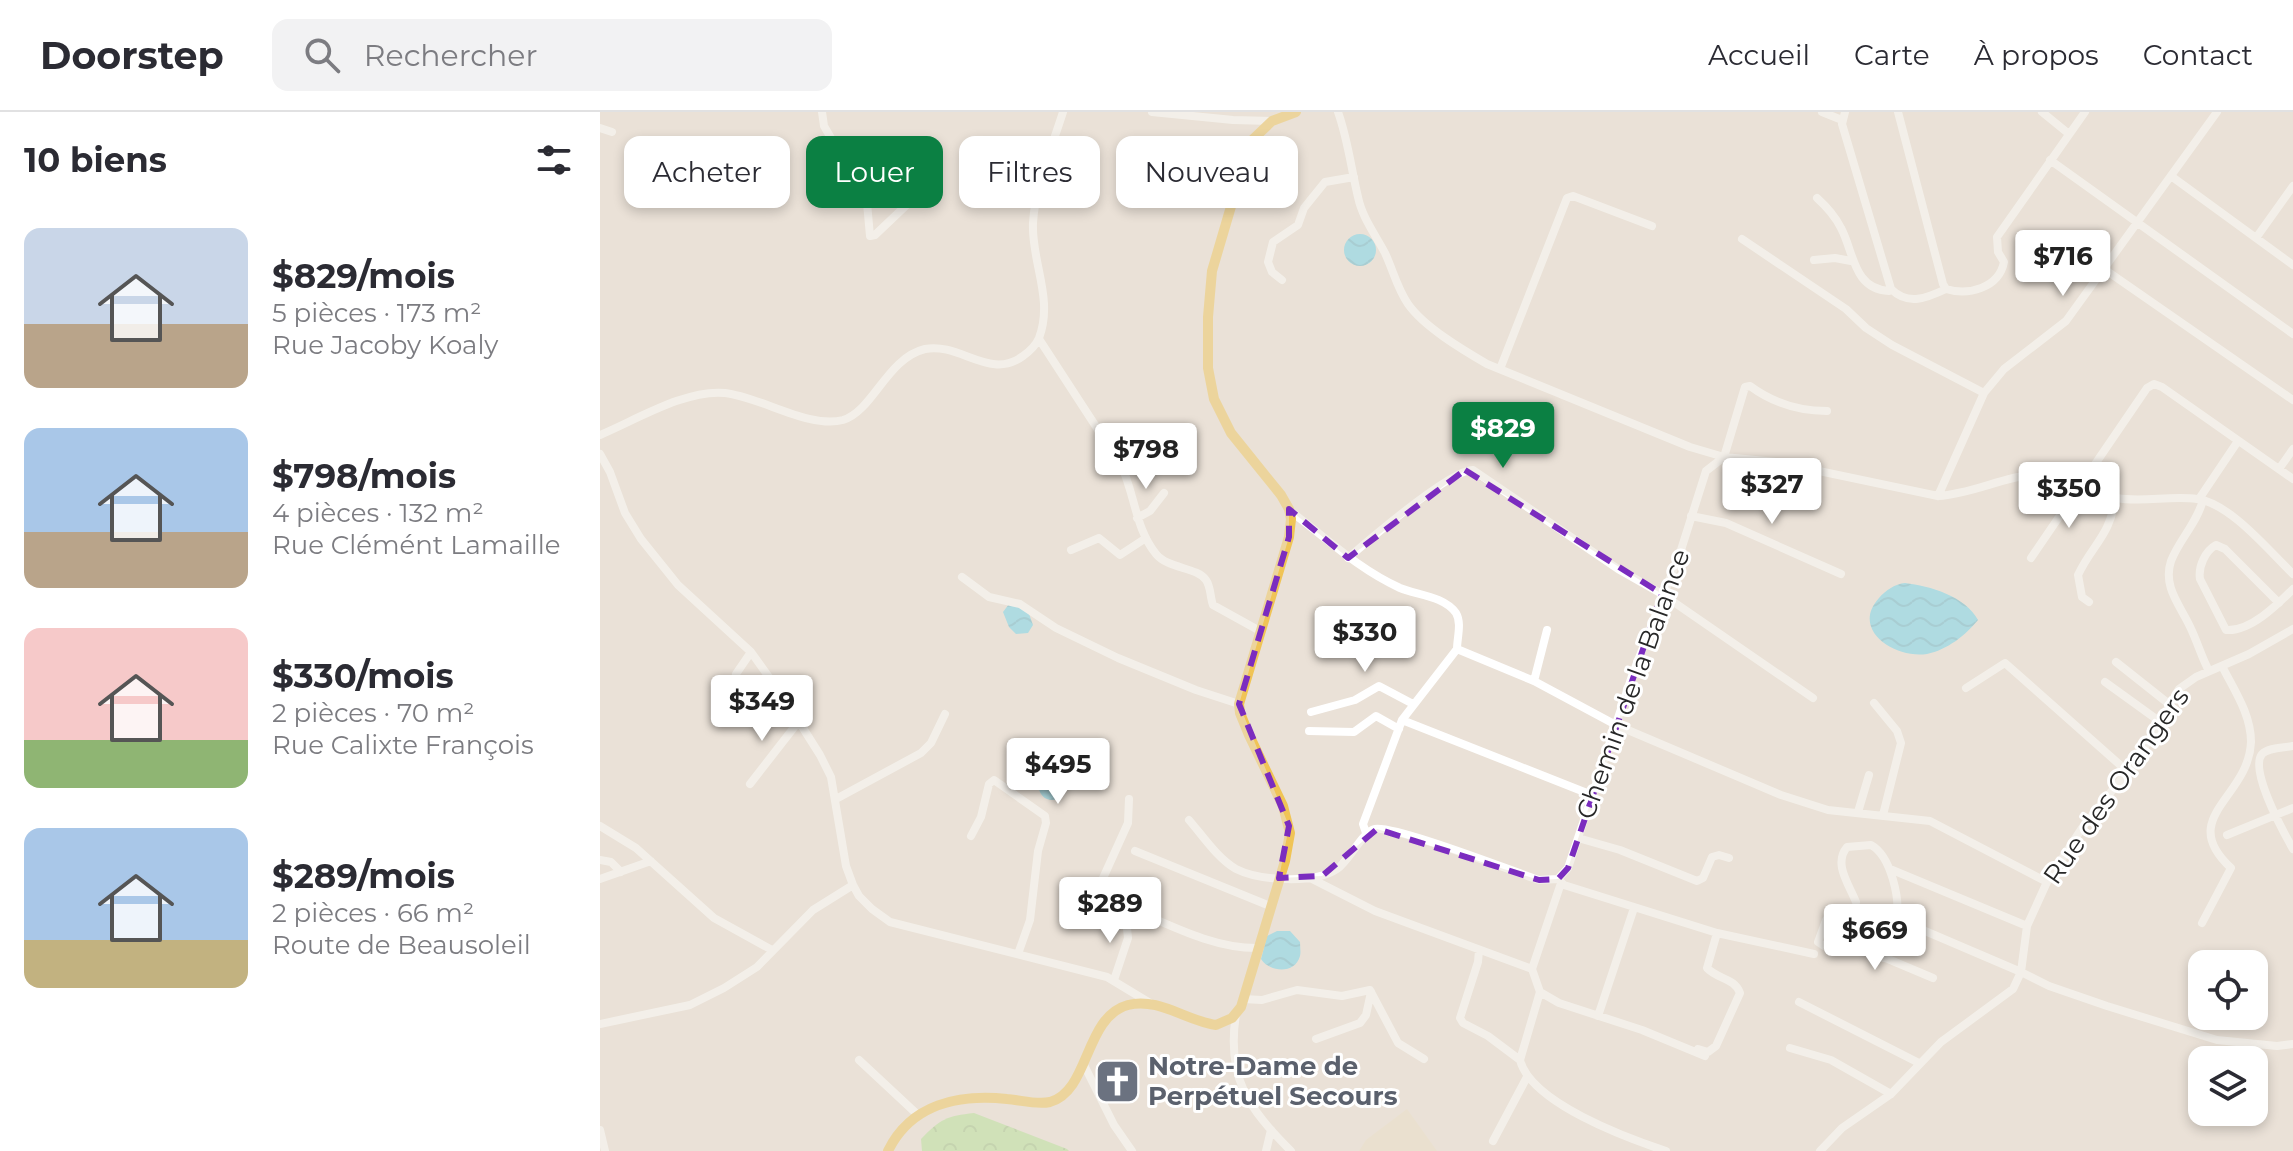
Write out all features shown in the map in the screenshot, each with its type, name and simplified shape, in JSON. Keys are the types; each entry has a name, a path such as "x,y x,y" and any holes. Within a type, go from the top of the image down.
{"main road":[{"path":"1256,136 1272,121 1296,112"},
{"path":"888,1151 898,1133 918,1115 934,1106 965,1098 1050,1102 1070,1087 1102,1025 1127,1005 1151,1004 1212,1025 1225,1022 1236,1014 1243,999 1288,849 1289,826 1283,806 1244,724 1239,704 1289,537 1291,519 1281,495 1222,419 1212,389 1208,355 1212,271 1230,208"}],"street":[{"path":"822,112 830,136"},
{"path":"600,435 696,394 725,393 806,416 842,420 856,412 890,371 924,349 942,349 990,365 1005,365 1020,359 1039,339 1043,296 1033,226 1035,205 1063,112"},
{"path":"1152,112 1272,121"},
{"path":"1338,112 1346,134 1358,200 1408,304 1469,354 1500,369 1690,447 1724,457 1776,462 1938,496 1955,495 2043,474 2081,483 2115,498 2201,499 2227,512 2293,574"},
{"path":"1822,112 1843,116 1891,289 1897,295 1913,300 1930,297 1946,289 1971,291 1991,283 1999,275 2004,262 1998,252 1997,237 2085,112"},
{"path":"1898,112 1946,289"},
{"path":"2042,112 2069,134"},
{"path":"1938,496 1984,393 2004,369 2066,321 2217,112"},
{"path":"600,128 612,132"},
{"path":"2050,160 2293,334"},
{"path":"2171,176 2293,265"},
{"path":"1282,280 1272,272 1268,262 1273,242 1298,225 1304,208 1325,182 1354,177"},
{"path":"2256,238 2293,186"},
{"path":"1500,369 1567,198 1573,196 1652,226"},
{"path":"1817,198 1830,210 1842,230 1851,261 1861,276 1875,288 1883,291 1891,289"},
{"path":"867,208 870,236 875,235 903,208"},
{"path":"1742,239 1846,309 1866,328 1892,345 1984,393"},
{"path":"1814,260 1835,258 1851,261"},
{"path":"2104,269 2293,400"},
{"path":"1039,339 1121,465 1137,518 1157,555 1165,562 1206,579 1213,605 1260,631"},
{"path":"2031,558 2147,388 2154,384 2293,479"},
{"path":"1724,457 1745,387 1750,386 1769,400 1807,410 1827,411"},
{"path":"2209,671 2191,628 2172,595 2168,577 2172,560 2200,511 2201,499 2238,441"},
{"path":"2279,469 2293,449"},
{"path":"600,454 625,513 647,547 678,585 751,652 827,767 836,799 846,866 853,885 866,903 890,922 1114,980 1151,1004"},
{"name":"Chemin de la Balance","path":"1532,969 1560,881 1568,868 1706,471 1724,457"},
{"path":"1348,558 1442,485 1469,469 1618,569 1662,594 1813,698"},
{"path":"1137,518 1154,507 1164,493"},
{"path":"2089,602 2082,597 2078,575 2105,535 2115,498"},
{"path":"1289,509 1348,558 1400,588 1439,601 1458,616 1457,649 1413,704 1401,725 1363,824 1366,833"},
{"path":"1691,516 1726,523 1841,574"},
{"path":"1071,550 1099,538 1120,555 1146,538"},
{"path":"2279,603 2225,549 2216,545 2210,550 2199,571 2200,579 2226,630 2237,629 2279,603 2293,589"},
{"path":"962,577 989,597 1020,604 1056,628 1118,658 1239,704"},
{"name":"Rue des Orangers","path":"2021,972 2027,926 2047,882 2082,828 2128,772 2184,684 2263,647 2293,629"},
{"path":"1534,681 1547,630"},
{"path":"1457,649 1534,681 1616,725 1781,795 1828,810 1930,821 2047,882"},
{"path":"736,674 751,652"},
{"path":"2116,662 2169,704"},
{"path":"1966,688 2005,663 2128,772"},
{"path":"2202,923 2231,868 2212,846 2210,827 2213,817 2240,777 2251,743 2244,709 2222,666"},
{"path":"2105,682 2159,721"},
{"path":"1311,712 1355,700 1379,686 1413,704"},
{"path":"1874,703 1897,731 1901,743 1883,815"},
{"path":"836,799 921,753 931,743 945,714"},
{"path":"1309,731 1354,732 1376,716 1592,795"},
{"path":"750,784 799,721"},
{"path":"2293,746 2268,750 2259,762 2264,786 2293,849"},
{"path":"1858,812 1869,775"},
{"path":"971,836 981,817 989,784 994,780 1045,816 1030,920 1018,954"},
{"path":"1129,799 1128,823 1099,891 1125,910 1132,909 1227,947 1257,948"},
{"path":"2227,835 2293,808"},
{"path":"1189,820 1235,869 1279,878 1312,879 1337,869 1355,852 1366,833 1377,829 1390,830 1539,880 1560,881 1717,933 1814,954"},
{"path":"600,826 651,861 714,918 772,950"},
{"path":"1578,838 1620,850 1697,881 1703,878 1712,857 1719,855 1729,858"},
{"path":"1856,902 1840,865 1845,849 1850,846 1874,846 1890,869 1897,919 1883,958"},
{"path":"1135,851 1270,906"},
{"path":"600,860 611,862 621,872"},
{"path":"600,879 651,861"},
{"path":"1890,869 2027,926"},
{"path":"1312,879 1375,911 1532,969 1540,992 1520,1060"},
{"path":"600,1024 690,1005 724,988 757,967 813,910 853,885"},
{"path":"1598,1016 1634,908"},
{"path":"1114,980 1128,938 1125,910"},
{"path":"1897,919 2049,986 2217,1040 2277,1046 2293,1044"},
{"path":"1677,1040 1711,1051 1738,999 1740,990 1736,985 1707,968 1717,933"},
{"path":"1831,935 1933,978"},
{"path":"1479,950 1460,1018 1463,1023 1488,1036 1520,1060 1527,1077 1589,1122 1666,1151"},
{"path":"1820,1151 1842,1128 1891,1094 1941,1042 2006,996 2021,972"},
{"path":"1243,999 1262,1000 1297,990 1342,996 1366,990 1372,992 1398,1043 1424,1059"},
{"path":"1316,1039 1360,1023 1366,1015 1372,992"},
{"path":"1540,992 1559,1003 1642,1030 1705,1056"},
{"path":"1799,1002 1919,1063"},
{"path":"1236,1014 1232,1039 1233,1062 1245,1095 1291,1151"},
{"path":"1790,1048 1831,1060 1891,1094"},
{"path":"859,1060 918,1115"},
{"path":"1083,1063 1114,1125 1132,1151"},
{"path":"1493,1141 1527,1077"},
{"path":"600,1130 602,1145"},
{"path":"1266,1151 1271,1130"},
{"path":"1810,1151 1827,1142"}],"highlighted area":[{"path":"1465,470 1662,594 1568,868 1558,879 1539,880 1377,829 1322,876 1279,878 1289,826 1239,704 1289,537 1289,509 1348,558"}],"shaded area":[{"path":"1407,1109 1437,1151 1359,1151 1366,1140"}],"green space":[{"path":"974,1113 1069,1151 922,1151 921,1139 939,1123 950,1117"}],"water":[{"path":"1360,234 1371,239 1376,250 1371,261 1360,266 1349,261 1344,250 1349,239"},
{"path":"1905,583 1936,590 1956,599 1978,620 1956,641 1934,652 1915,654 1890,647 1873,631 1871,610 1885,592"},
{"path":"1009,604 1028,611 1033,625 1028,633 1016,634 1009,627 1003,612"},
{"path":"1052,774 1061,778 1065,787 1061,796 1052,800 1043,796 1039,787 1043,778"},
{"path":"1277,931 1290,931 1300,942 1297,962 1288,969 1270,967 1261,959 1267,936"}],"place":[{"name":"Notre-Dame de Perpétuel Secours","path":"1117,1081"}]}
